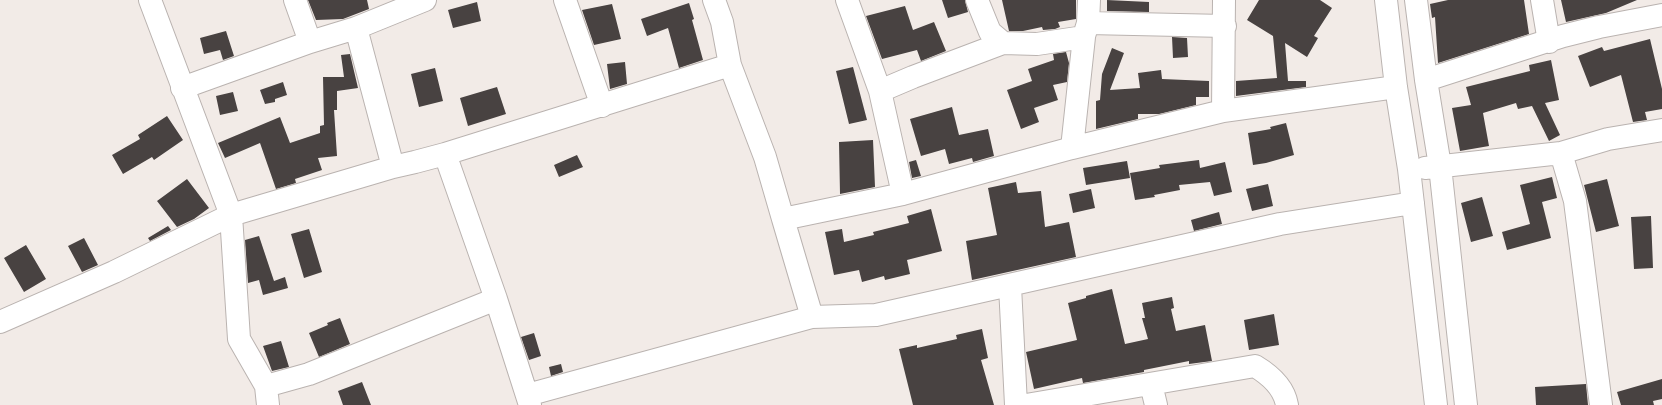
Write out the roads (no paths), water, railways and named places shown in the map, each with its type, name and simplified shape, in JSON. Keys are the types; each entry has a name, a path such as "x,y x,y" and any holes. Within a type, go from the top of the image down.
{"street":[{"path":"150,0 231,215 239,339 267,396 309,374 496,299"},
{"path":"295,0 310,42"},
{"path":"182,88 310,42 356,28 425,0"},
{"path":"565,0 602,106"},
{"path":"714,0 722,22 730,65 765,157 812,317"},
{"path":"847,0 880,91 904,194"},
{"path":"977,0 990,32 1003,43"},
{"path":"1072,148 1089,0"},
{"path":"1223,111 1224,0"},
{"path":"1386,0 1396,87 1409,169 1436,405"},
{"path":"1416,0 1426,80 1440,166 1466,405"},
{"path":"1542,0 1549,42"},
{"path":"1426,80 1549,42 1563,36 1599,27 1662,15"},
{"path":"880,91 1003,43 1037,44 1086,30 1224,26"},
{"path":"356,28 393,167"},
{"path":"0,322 114,272 231,215 393,167 445,154 730,65"},
{"path":"783,219 904,194 1072,148 1223,111 1396,87"},
{"path":"1409,169 1561,153 1608,139 1662,130"},
{"path":"1561,153 1575,201 1601,405"},
{"path":"445,154 496,299 529,400 812,317 876,315 1280,224 1413,203"},
{"path":"1010,286 1016,405"},
{"path":"1026,405 1255,366 1273,379 1285,395 1287,405"},
{"path":"1151,384 1156,405"}]}
